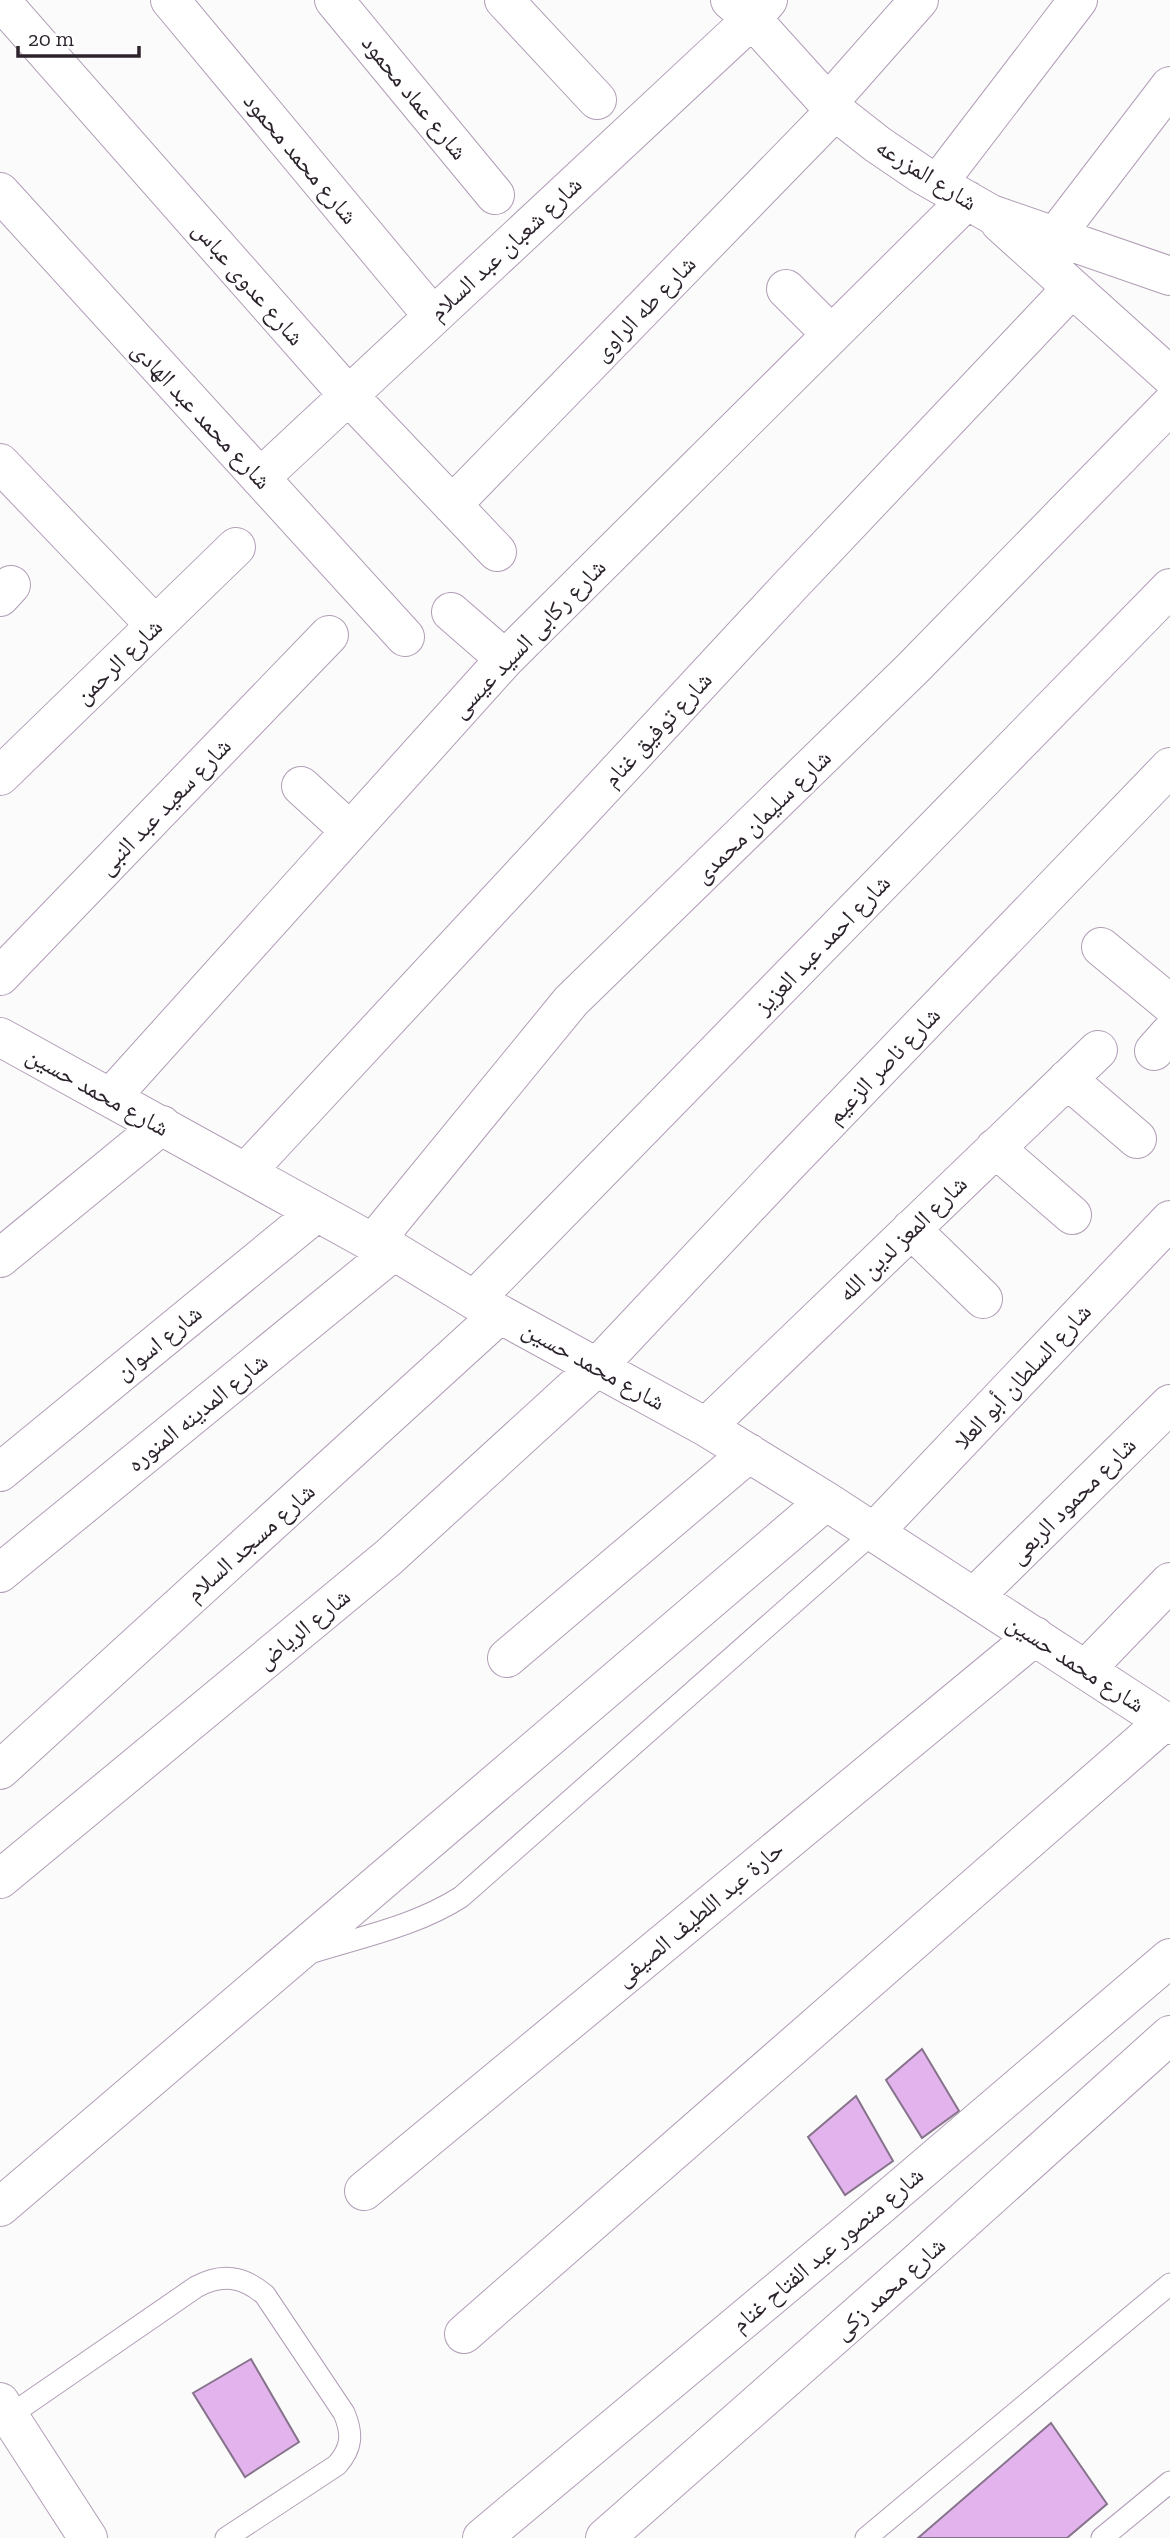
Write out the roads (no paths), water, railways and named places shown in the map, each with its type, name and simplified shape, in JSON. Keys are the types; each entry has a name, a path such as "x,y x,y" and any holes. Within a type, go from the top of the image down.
{"street":[{"path":"3,9 43,0"},
{"name":"شارع محمد محمود","path":"170,0 432,315"},
{"name":"شارع عماد محمود","path":"334,0 495,195"},
{"path":"504,0 597,100"},
{"name":"شارع طه الراوى","path":"452,505 832,107 919,0"},
{"name":"شارع ركابى السيد عيسى","path":"111,1097 505,659 965,199 1078,0"},
{"name":"شارع شعبان عبد السلام","path":"260,478 750,6"},
{"name":"شارع المزرعه","path":"750,6 832,107 877,144 965,199 1170,276"},
{"name":"شارع عدوى عباس","path":"3,9 348,395 496,552"},
{"path":"1056,235 1170,86"},
{"name":"شارع محمد عبد الهادى","path":"0,192 405,637"},
{"path":"965,199 1072,288 1170,376"},
{"name":"شارع توفيق غنام","path":"246,1172 779,597 1072,288"},
{"path":"786,289 831,334"},
{"name":"شارع سليمان محمدى","path":"384,1247 571,1001 913,668 1170,405"},
{"path":"0,463 155,625"},
{"name":"شارع الرحمن","path":"0,776 236,547"},
{"name":"شارع احمد عبد العزيز","path":"487,1307 1170,588"},
{"path":"451,612 505,659"},
{"name":"شارع سعيد عبد النبى","path":"0,976 329,635"},
{"name":"شارع ناصر الزعيم","path":"598,1366 1170,766"},
{"path":"301,786 349,830"},
{"path":"1101,947 1170,1004"},
{"name":"شارع محمد حسين","path":"0,1037 706,1426 1168,1723"},
{"name":"شارع المعز لدين الله","path":"706,1426 1098,1050"},
{"path":"1067,1080 1137,1139"},
{"path":"0,1258 162,1125"},
{"path":"995,1148 1072,1215"},
{"name":"شارع اسوان","path":"0,1472 317,1212"},
{"name":"شارع السلطان أبو العلا","path":"874,1532 1170,1220"},
{"path":"911,1229 983,1299"},
{"name":"شارع المدينه المنوره","path":"0,1573 384,1247"},
{"name":"شارع مسجد السلام","path":"0,1770 487,1307"},
{"name":"شارع الرياض","path":"0,1879 389,1557 598,1366"},
{"name":"شارع محمود الربعى","path":"974,1597 1170,1404"},
{"path":"507,1658 749,1453"},
{"path":"0,2207 826,1501"},
{"path":"1086,1669 1170,1582"},
{"name":"حارة عبد اللطيف الصيفى","path":"364,2191 1035,1636"},
{"path":"464,2334 1168,1723"},
{"name":"شارع منصور عبد الفتاح غنام","path":"482,2538 1170,1958"},
{"name":"شارع محمد زكى","path":"605,2538 918,2263 1170,2035"},
{"path":"4,2409 88,2538"}],"lane":[{"path":"294,1958 420,1919 461,1897 874,1532"},
{"path":"4,2409 209,2280 224,2277 240,2279 253,2285 265,2295 344,2413 350,2426 351,2441 346,2454 337,2465 226,2538"},
{"path":"866,2538 1170,2284"},
{"path":"1102,2538 1170,2482"}]}
